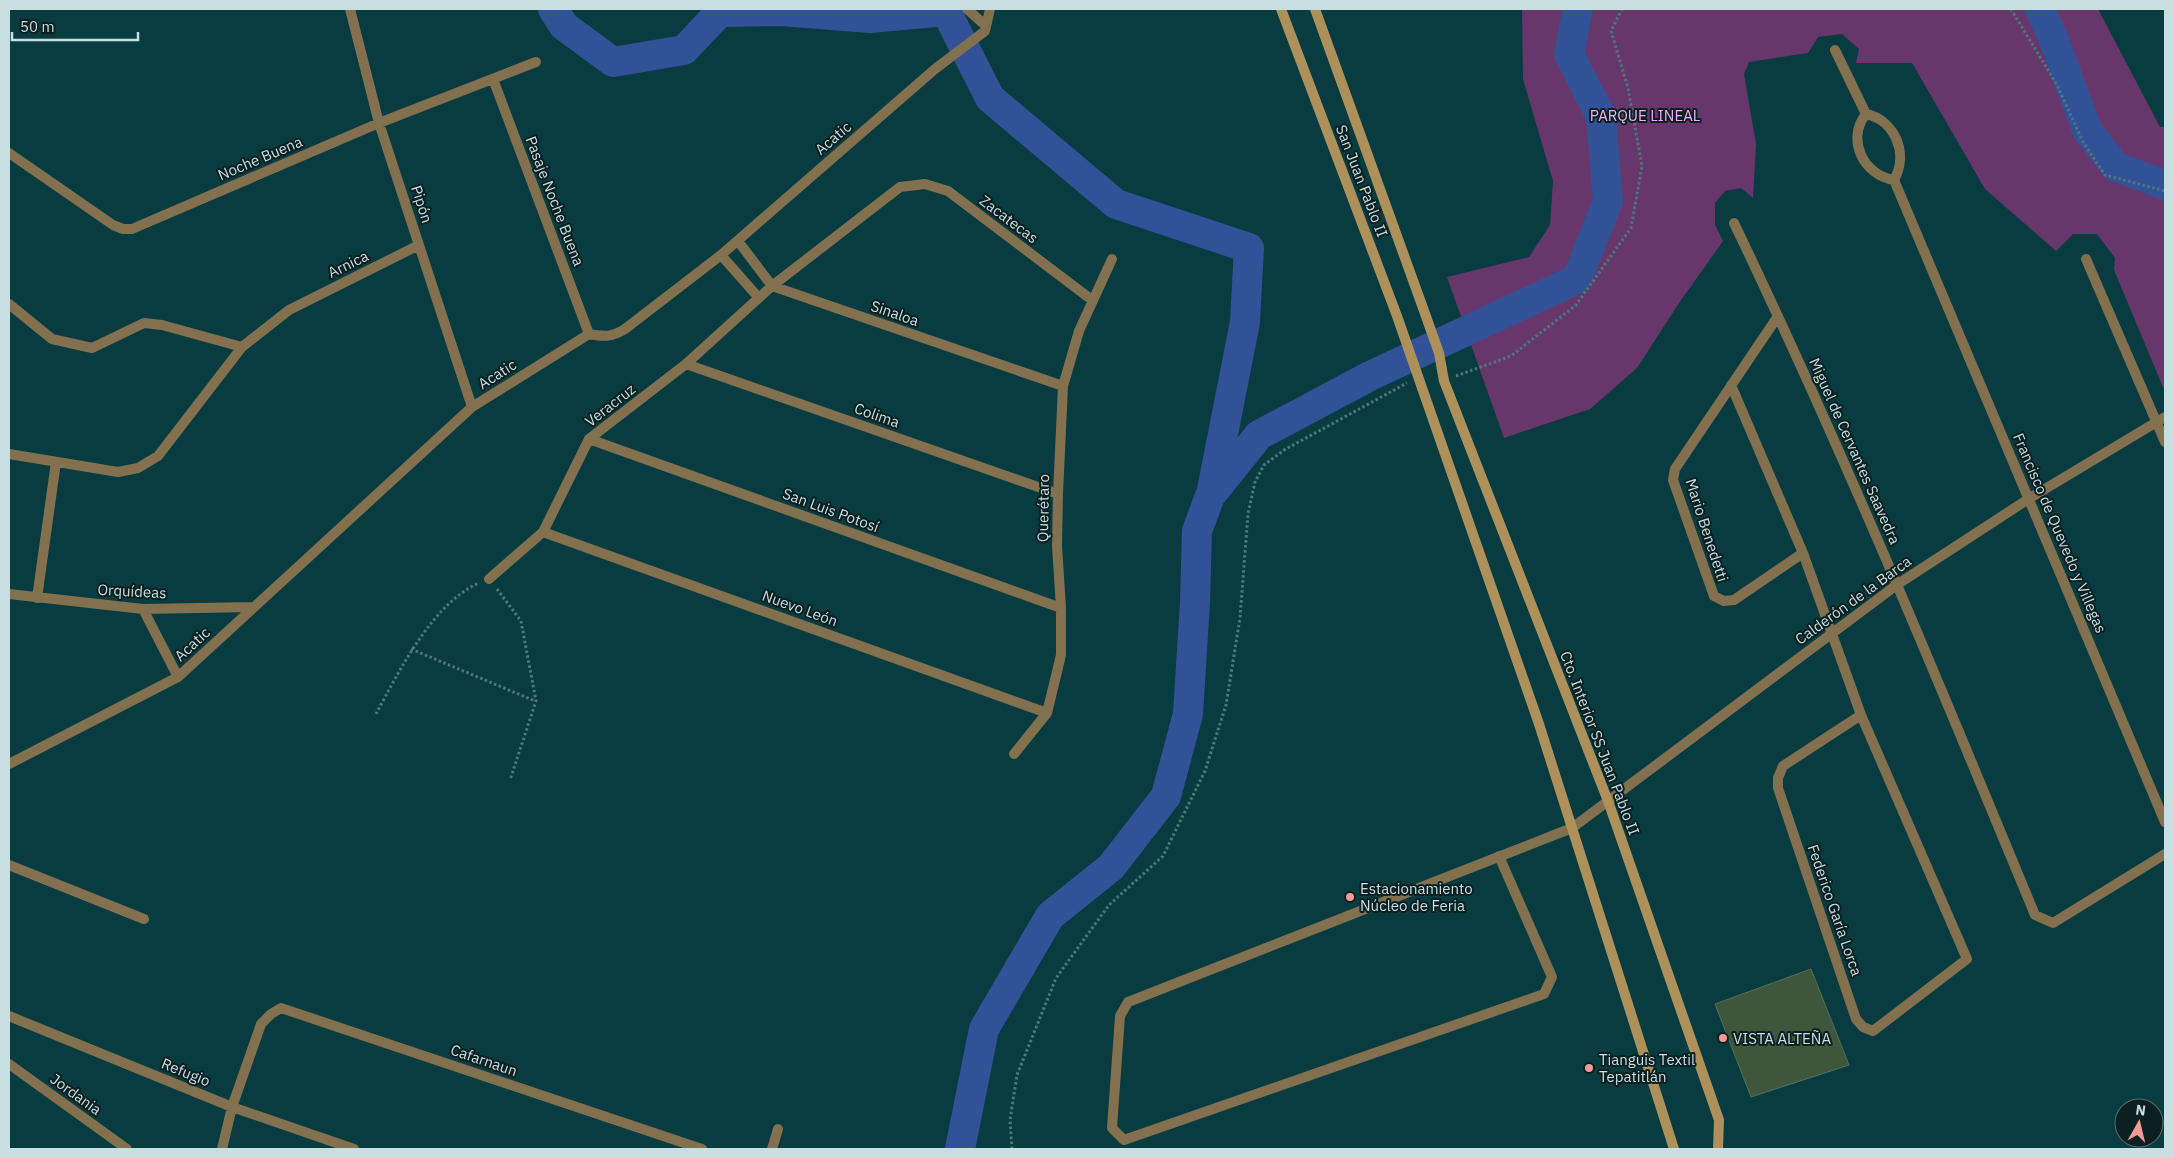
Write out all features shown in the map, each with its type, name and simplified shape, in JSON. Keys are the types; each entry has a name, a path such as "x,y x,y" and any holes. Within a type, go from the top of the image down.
{"main road":[{"name":"San Juan Pablo II","path":"1281,9 1419,377"},
{"name":"San Juan Pablo II","path":"1315,9 1439,352"},
{"name":"Cto. Interior SS Juan Pablo II","path":"1439,352 1444,381 1608,801 1719,1120 1718,1149"},
{"path":"1419,377 1539,724 1674,1149"}],"street":[{"name":"Pipón","path":"350,9 379,123 472,407"},
{"path":"967,9 986,29"},
{"path":"986,29 990,9"},
{"name":"Acatic","path":"9,764 178,677 472,407 589,334 604,337 612,336 625,329 738,241 934,70 986,29"},
{"path":"1835,50 1866,114 1882,120 1889,126 1896,138 1900,153 1899,172 1894,180 1876,173 1862,158 1857,142 1857,133 1859,122 1866,114"},
{"name":"Noche Buena","path":"9,153 113,225 123,229 132,229 379,123 536,62"},
{"name":"Pasaje Noche Buena","path":"493,79 589,334"},
{"name":"Francisco de Quevedo y Villegas","path":"1894,180 2030,498 2165,822"},
{"name":"Zacatecas","path":"900,188 925,184 948,191 1092,300"},
{"name":"Veracruz","path":"489,579 543,532 589,439 686,364 758,297 900,188"},
{"name":"Miguel de Cervantes Saavedra","path":"1734,223 1778,316 1898,584 2036,915 2053,923 2165,854"},
{"path":"738,241 772,286"},
{"name":"Arnica","path":"9,454 118,472 138,468 158,456 242,347 289,310 419,245"},
{"path":"721,255 758,297"},
{"name":"Querétaro","path":"1014,754 1047,713 1060,655 1062,608 1057,546 1062,386 1072,350 1092,300 1112,259"},
{"path":"2086,260 2161,420 2165,442"},
{"name":"Sinaloa","path":"772,286 1062,386"},
{"path":"9,304 52,339 92,348 144,322 162,325 242,347"},
{"path":"1778,316 1731,385 1803,553 1833,631 1861,715"},
{"name":"Colima","path":"686,364 1058,494"},
{"name":"Mario Benedetti","path":"1731,385 1675,469 1673,480 1714,596 1724,601 1734,600 1803,553"},
{"name":"Calderón de la Barca","path":"1499,856 1552,977 1544,994 1124,1140 1112,1128 1120,1016 1128,1002 1499,856 1572,828 1898,584 2030,498 2161,420"},
{"name":"San Luis Potosí","path":"589,439 1062,608"},
{"path":"37,598 56,462"},
{"name":"Nuevo León","path":"543,532 1047,713"},
{"name":"Orquídeas","path":"9,594 143,608 253,607"},
{"path":"143,608 178,677"},
{"name":"Federico Garía Lorca","path":"1861,715 1968,959 1873,1031 1864,1027 1856,1019 1778,788 1778,778 1783,766 1861,715"},
{"path":"9,865 144,919"},
{"name":"Cafarnaun","path":"232,1107 260,1024 270,1014 281,1008 702,1149"},
{"name":"Refugio","path":"9,1016 232,1107 354,1149"},
{"name":"Jordania","path":"9,1064 127,1149"},
{"path":"222,1149 232,1107"},
{"path":"772,1149 778,1129"}],"path":[{"path":"1444,381 1510,356 1576,305 1632,228 1642,166 1628,88 1611,31 1622,9"},
{"path":"2011,9 2057,86 2083,142 2105,175 2165,191"},
{"path":"1012,1149 1010,1120 1017,1075 1056,978 1109,905 1163,856 1205,771 1227,695 1240,618 1248,514 1255,482 1264,465 1284,450 1419,377"},
{"path":"376,714 411,648 454,599 471,586 489,579 521,620 536,701 510,780"},
{"path":"411,648 536,701"}],"green space":[{"name":"PARQUE LINEAL","path":"1522,9 2098,9 2160,127 2165,127 2165,392 2114,270 2115,258 2097,234 2073,234 2056,251 1985,189 1912,63 1856,63 1859,49 1842,34 1818,37 1808,53 1749,62 1744,74 1756,144 1753,198 1741,188 1725,191 1715,203 1715,225 1723,241 1679,303 1637,368 1590,409 1504,438 1447,277 1529,257 1550,225 1553,181 1523,79"}],"building":[{"path":"1811,969 1849,1065 1751,1097 1715,1004"}],"waterway":[{"path":"553,9 564,26 613,62 684,50 720,12 781,11 870,18 946,11 990,98 1116,204 1249,248 1245,322 1212,490"},
{"path":"960,1149 984,1029 1050,916 1111,867 1166,796 1188,714 1197,531 1210,496 1259,435 1370,376 1577,279 1608,201 1601,117 1569,54 1578,9"},
{"path":"2040,9 2054,40 2087,130 2116,167 2165,185"}],"place":[{"name":"Estacionamiento Núcleo de Feria","path":"1350,897"},
{"name":"VISTA ALTEÑA","path":"1723,1038"},
{"name":"Tianguis Textil Tepatitlán","path":"1589,1068"}]}
